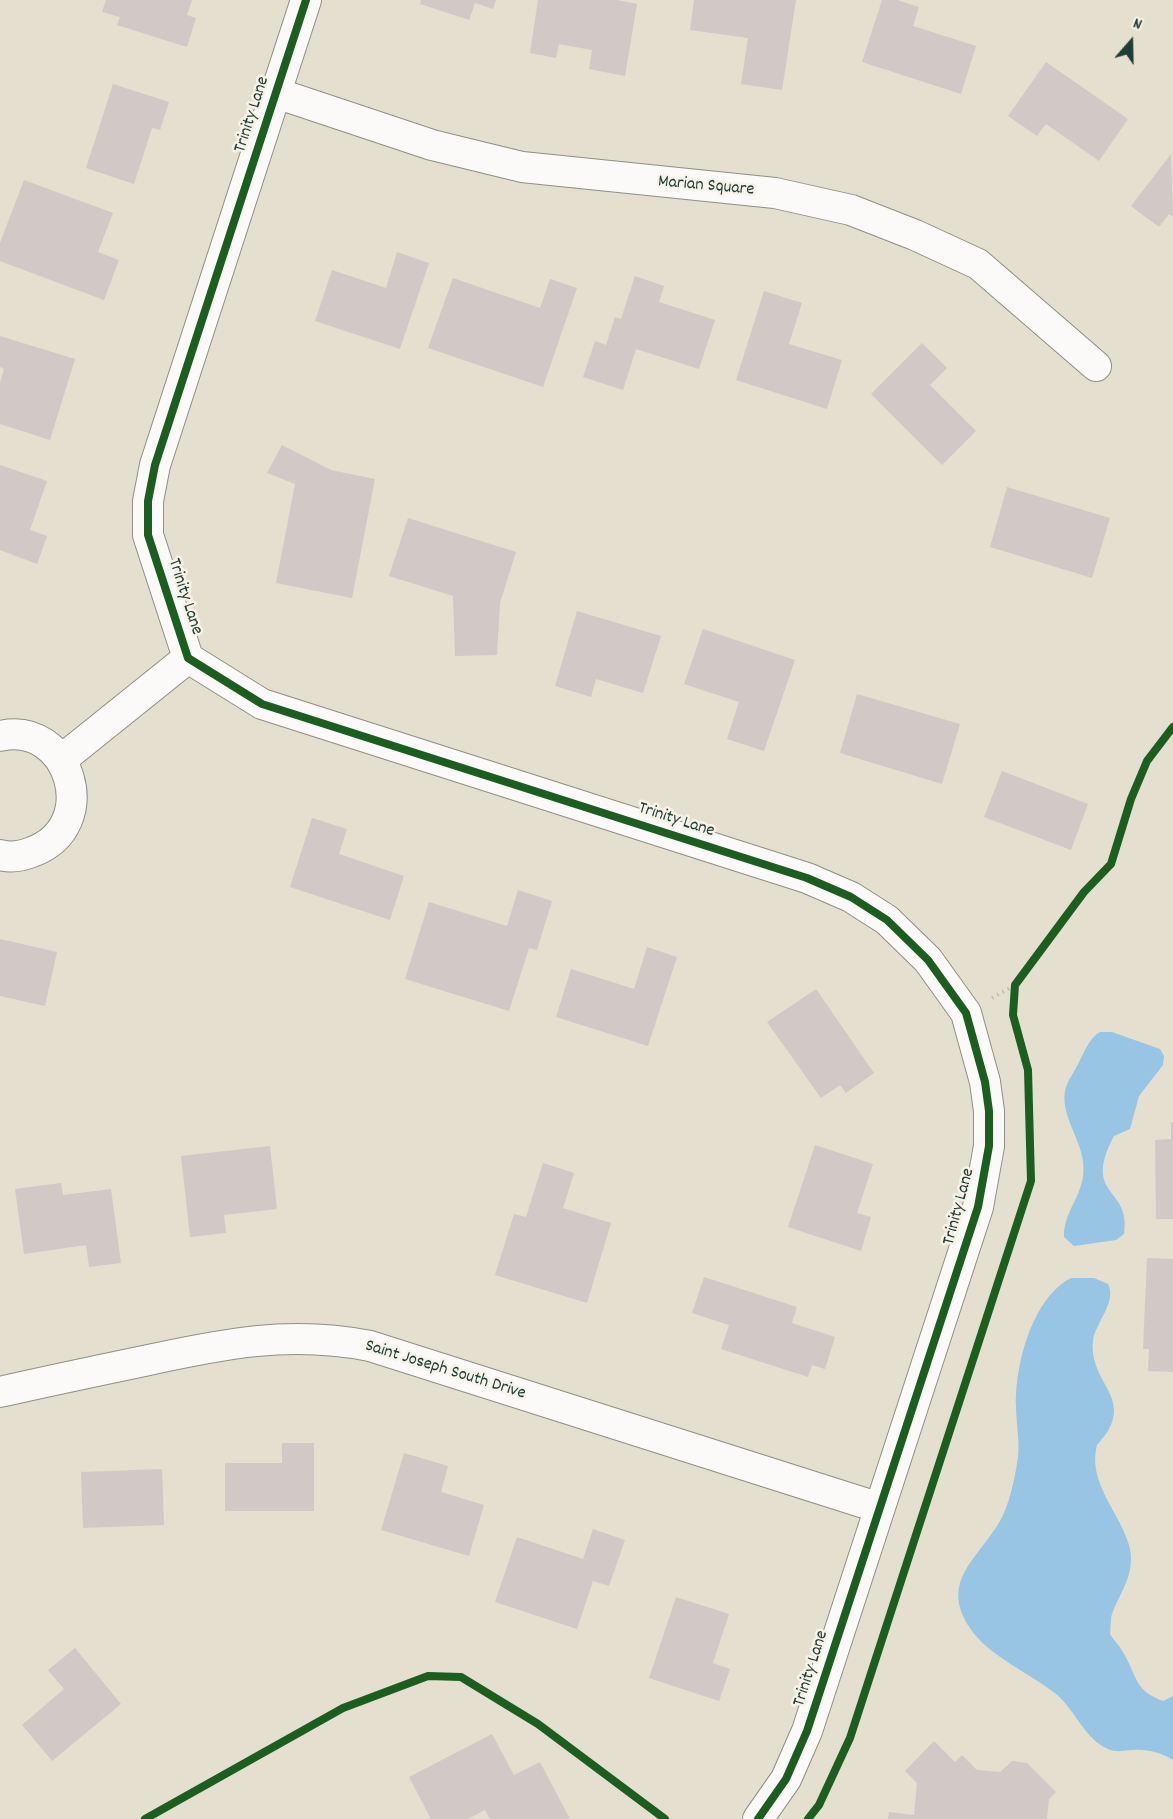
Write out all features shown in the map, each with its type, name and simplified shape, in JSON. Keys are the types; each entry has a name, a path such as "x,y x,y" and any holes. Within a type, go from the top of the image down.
{"street":[{"name":"Trinity Lane","path":"306,0 155,465 148,501 148,535 188,658 262,704 807,878 851,897 887,920 928,960 966,1013 985,1082 989,1146 978,1207 798,1755 775,1797 758,1819"},
{"name":"Marian Square","path":"276,93 432,145 522,167 775,193 820,201 851,210 915,234 978,264 1096,366"},
{"name":"Trinity Lane","path":"61,760 188,658"},
{"path":"0,736 29,737 48,747 61,760 71,780 73,801 68,820 57,837 43,848 22,856 0,855"},
{"name":"Saint Joseph South Drive","path":"0,1392 253,1340 310,1337 341,1340 370,1346 880,1508"}],"path":[{"path":"1014,995 1015,985 1022,975"}],"water":[{"path":"1100,1032 1112,1032 1160,1049 1164,1056 1163,1065 1139,1096 1130,1129 1114,1136 1105,1156 1103,1171 1105,1182 1121,1207 1125,1219 1124,1234 1116,1240 1074,1246 1064,1237 1064,1229 1079,1192 1083,1165 1082,1154 1066,1112 1065,1091 1088,1045"},
{"path":"1071,1278 1094,1278 1108,1284 1110,1291 1108,1305 1093,1340 1093,1356 1109,1392 1114,1416 1109,1429 1097,1445 1095,1459 1100,1484 1129,1545 1131,1563 1130,1571 1112,1614 1110,1634 1123,1651 1142,1688 1163,1701 1173,1696 1173,1760 1149,1751 1116,1751 1096,1742 1063,1700 987,1647 970,1628 961,1611 960,1584 965,1571 1000,1521 1013,1486 1019,1450 1016,1390 1028,1334 1046,1301 1057,1288"}],"building":[{"path":"106,0 192,0 187,15 196,18 187,47 117,25 120,17 102,12"},
{"path":"421,0 496,0 493,9 475,3 469,20 420,4"},
{"path":"538,0 617,0 637,4 625,76 589,69 592,50 559,44 556,58 530,53"},
{"path":"694,0 796,0 782,90 741,84 748,38 690,30"},
{"path":"882,0 897,0 919,7 913,26 976,46 961,94 862,62"},
{"path":"1046,62 1128,119 1099,161 1046,124 1037,136 1008,116"},
{"path":"113,84 169,102 160,130 152,128 134,184 86,168"},
{"path":"1171,154 1173,217 1169,214 1159,227 1131,206"},
{"path":"24,180 113,213 98,252 119,260 104,300 0,261 0,243"},
{"path":"397,252 429,263 400,349 315,321 332,270 386,288"},
{"path":"635,276 664,286 659,302 715,320 699,369 636,349 623,390 583,377 595,341 606,345 615,317 621,319"},
{"path":"453,278 540,308 550,279 577,288 543,387 428,348"},
{"path":"764,291 802,303 789,344 842,360 827,409 736,380"},
{"path":"0,336 75,359 50,440 0,424 0,383 4,369 0,367"},
{"path":"922,343 947,368 930,385 976,431 942,465 871,394"},
{"path":"282,445 331,470 375,479 352,598 276,583 295,484 267,473"},
{"path":"0,465 47,481 30,530 47,536 37,564 0,550"},
{"path":"1007,487 1110,518 1092,578 990,547"},
{"path":"408,518 516,552 500,603 497,655 455,656 453,596 389,576"},
{"path":"577,611 661,636 643,693 596,679 591,697 555,686"},
{"path":"703,629 795,660 764,751 727,739 739,702 684,684"},
{"path":"857,694 960,724 942,784 840,753"},
{"path":"1002,771 1088,804 1071,850 984,817"},
{"path":"312,818 347,829 339,854 404,876 390,920 290,887"},
{"path":"518,890 552,901 537,950 529,948 509,1011 405,979 429,902 507,926"},
{"path":"0,939 57,952 45,1006 0,996"},
{"path":"647,947 677,957 648,1046 556,1017 571,969 634,989"},
{"path":"816,989 874,1073 846,1093 840,1085 821,1098 767,1022"},
{"path":"1171,1122 1173,1122 1173,1219 1156,1219 1155,1140 1171,1139"},
{"path":"815,1145 873,1164 857,1213 871,1217 861,1251 788,1227"},
{"path":"270,1146 277,1209 224,1215 226,1233 190,1237 181,1156"},
{"path":"543,1163 574,1173 563,1208 611,1223 587,1303 495,1275 514,1214 526,1217"},
{"path":"61,1183 63,1195 111,1189 121,1263 89,1267 86,1245 24,1254 15,1189"},
{"path":"1147,1258 1173,1259 1173,1372 1148,1371 1149,1349 1143,1349"},
{"path":"704,1277 797,1307 792,1323 835,1337 825,1369 812,1365 808,1377 721,1349 729,1325 692,1313"},
{"path":"282,1443 314,1443 314,1511 225,1511 225,1463 282,1463"},
{"path":"404,1453 448,1466 441,1492 484,1505 469,1556 381,1530"},
{"path":"162,1469 164,1525 83,1528 81,1472"},
{"path":"593,1529 625,1540 609,1586 593,1581 577,1629 495,1602 517,1537 583,1559"},
{"path":"676,1597 729,1614 713,1663 730,1669 719,1701 649,1678"},
{"path":"75,1648 121,1704 52,1761 22,1725 64,1689 48,1670"},
{"path":"492,1734 514,1775 540,1762 570,1819 490,1819 485,1810 468,1819 431,1819 409,1777"},
{"path":"934,1741 955,1762 962,1755 977,1770 1000,1772 1012,1761 1027,1763 1056,1792 1049,1799 1047,1819 888,1819 889,1812 914,1815 917,1783 905,1771"}],"cycle path":[{"path":"306,0 155,465 148,501 148,535 188,658 262,704 807,878 851,897 887,920 928,960 966,1013 985,1082 989,1111 989,1146 978,1207 807,1731 786,1779 758,1819"},
{"path":"808,1819 819,1805 850,1738 1031,1181 1028,1070 1013,1015 1015,985 1084,892 1111,864 1131,799 1147,761 1173,727"},
{"path":"145,1819 343,1708 428,1676 461,1677 538,1724 665,1819"}]}
